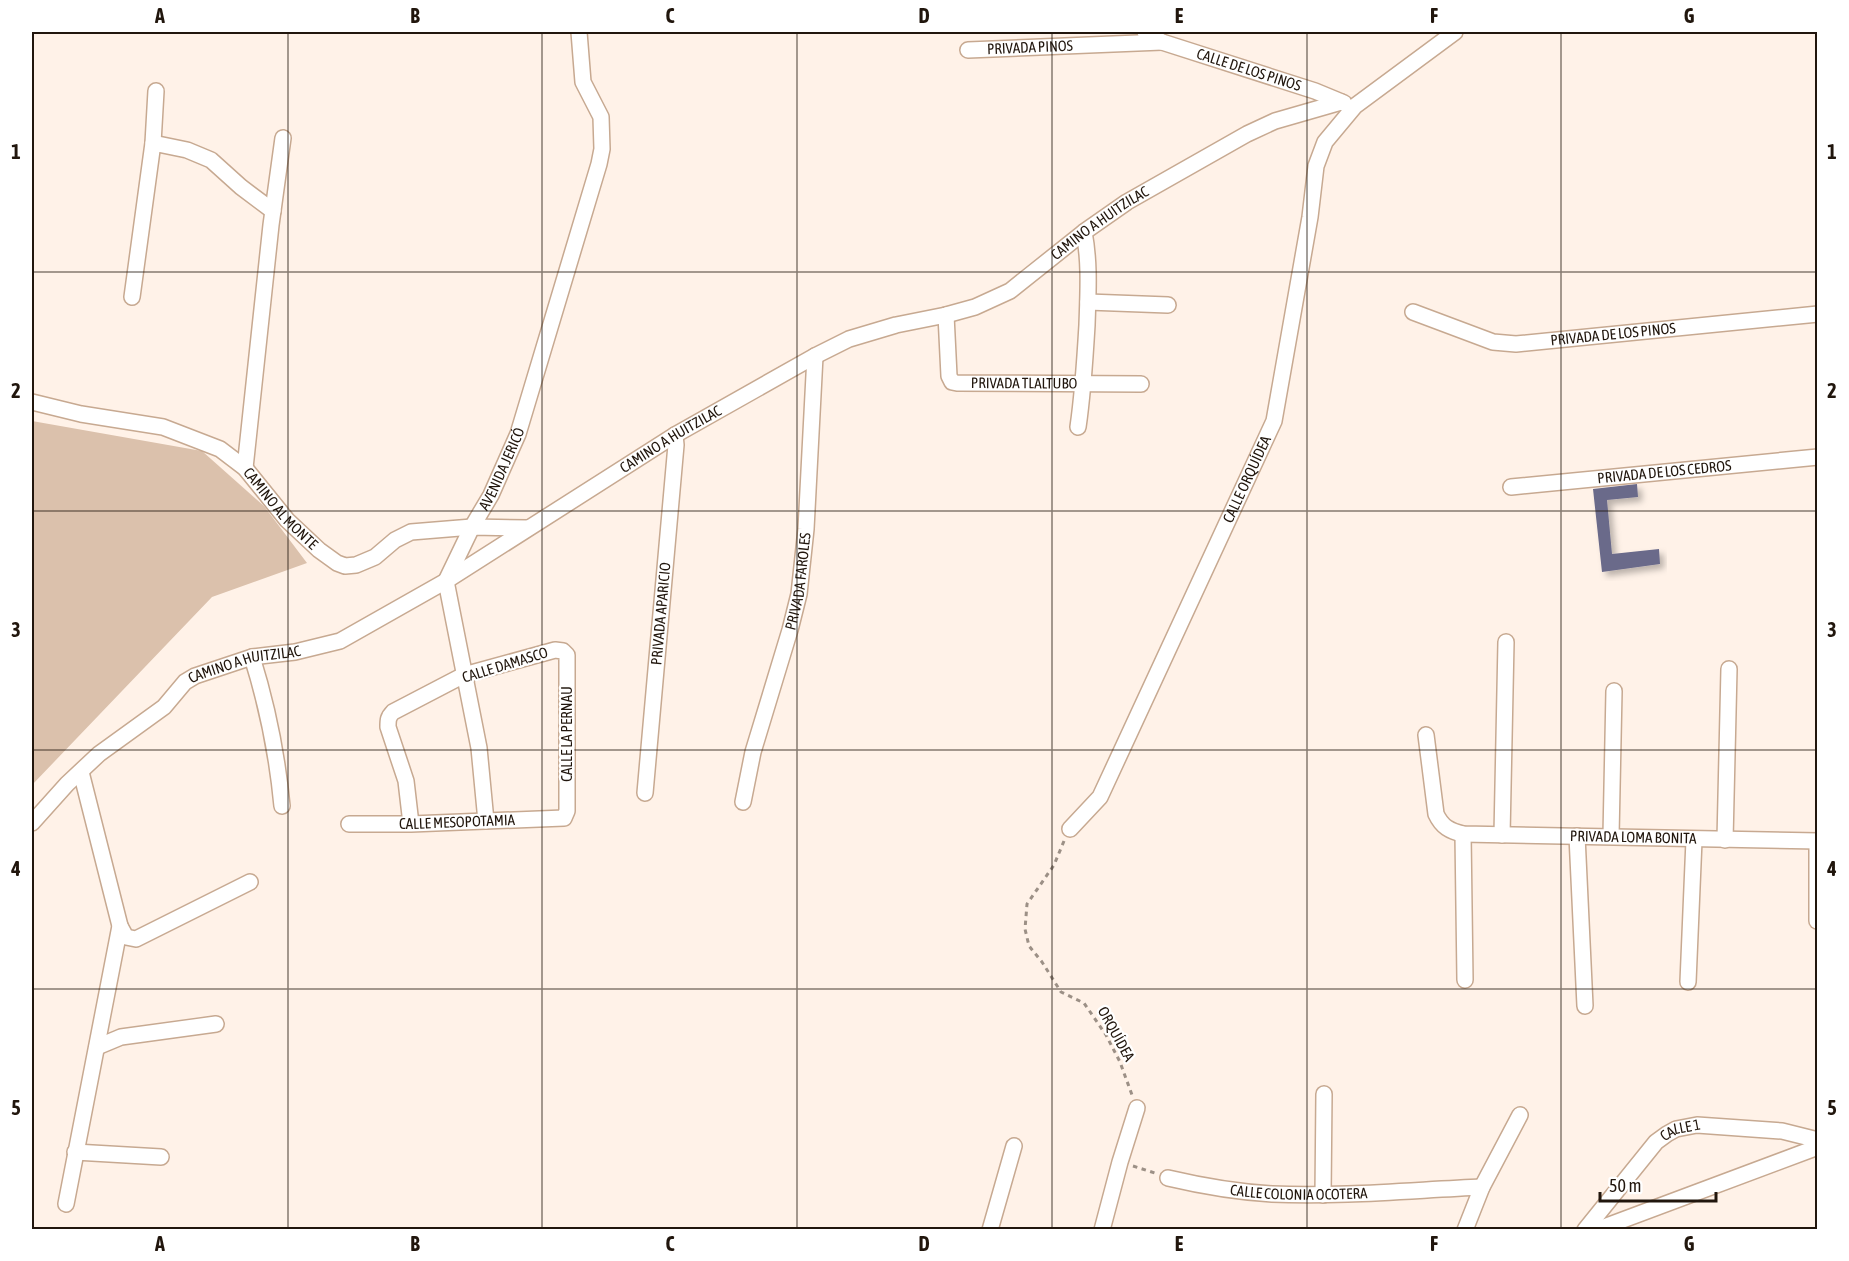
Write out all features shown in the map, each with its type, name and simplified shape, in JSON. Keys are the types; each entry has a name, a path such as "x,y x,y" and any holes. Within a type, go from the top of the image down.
{"street":[{"name":"AVENIDA JERICÓ","path":"446,581 472,527 491,495 518,434 599,164 602,148 601,117 584,82 579,32"},
{"name":"CALLE DE LOS PINOS","path":"1145,32 1162,42 1315,91 1348,104"},
{"path":"1348,104 1455,32"},
{"name":"PRIVADA PINOS","path":"968,50 1162,42"},
{"path":"132,297 153,143 156,90"},
{"name":"CAMINO A HUITZILAC","path":"32,823 99,754 164,706 185,682 195,676 252,657 295,652 340,641 446,581 675,435 815,356 858,336 975,307 1010,291 1084,232 1127,202 1247,134 1275,121 1348,104"},
{"name":"CALLE ORQUÍDEA","path":"1070,829 1100,797 1274,421 1310,217 1316,166 1325,142 1348,104"},
{"path":"245,468 283,138"},
{"path":"153,143 187,150 211,160 273,211"},
{"name":"PRIVADA TLALTUBO","path":"946,315 949,376 952,381 957,383 1084,383 1089,256 1084,232"},
{"path":"1088,302 1168,305"},
{"name":"PRIVADA DE LOS PINOS","path":"1413,312 1493,342 1516,344 1818,314"},
{"name":"PRIVADA FAROLES","path":"743,802 753,752 799,594 806,529 815,356"},
{"path":"1078,427 1084,383 1141,384"},
{"name":"CAMINO AL MONTE","path":"32,402 81,414 163,427 220,450 245,468 287,520 319,550 345,566 357,565 375,557 396,540 411,532 472,527 528,528"},
{"name":"PRIVADA APARICIO","path":"645,792 676,445 675,435"},
{"name":"PRIVADA DE LOS CEDROS","path":"1511,487 1818,457"},
{"path":"446,581 478,748 486,820"},
{"path":"1502,835 1506,642"},
{"name":"CALLE DAMASCO","path":"411,824 406,781 388,720 393,712 464,675 555,650 563,651"},
{"name":"CALLE LA PERNAU","path":"563,651 567,656 567,811 564,818"},
{"path":"252,657 265,697 278,760 282,806"},
{"path":"1725,840 1729,669"},
{"path":"1611,836 1614,692"},
{"path":"1426,735 1439,822 1456,832 1465,980"},
{"path":"81,772 120,926 126,937 136,939 250,882"},
{"name":"CALLE MESOPOTAMIA","path":"348,824 564,818"},
{"name":"PRIVADA LOMA BONITA","path":"1456,832 1694,840 1817,841"},
{"path":"1577,836 1585,1006"},
{"path":"1688,982 1694,840"},
{"path":"1817,841 1817,921"},
{"path":"66,1204 120,926"},
{"path":"97,1047 121,1037 216,1024"},
{"path":"1323,1195 1324,1094"},
{"path":"1102,1230 1137,1108"},
{"path":"1465,1230 1482,1187 1520,1114"},
{"name":"CALLE 1","path":"1585,1230 1656,1142 1676,1129 1697,1125 1782,1131 1818,1140"},
{"path":"990,1230 1014,1146"},
{"path":"1596,1230 1818,1146"},
{"path":"75,1152 162,1156"},
{"name":"CALLE COLONIA OCOTERA","path":"1168,1178 1201,1185 1270,1194 1323,1195 1482,1187"}],"path":[{"name":"ORQUÍDEA","path":"1070,829 1054,865 1027,904 1024,929 1029,946 1061,992 1084,1003 1106,1035 1120,1062 1137,1108"},
{"path":"1120,1162 1168,1178"}],"shaded area":[{"path":"32,421 202,451 264,506 307,563 212,597 32,785"}],"building":[{"path":"1637,484 1638,497 1607,500 1612,554 1659,549 1660,564 1602,572 1593,489"}]}
